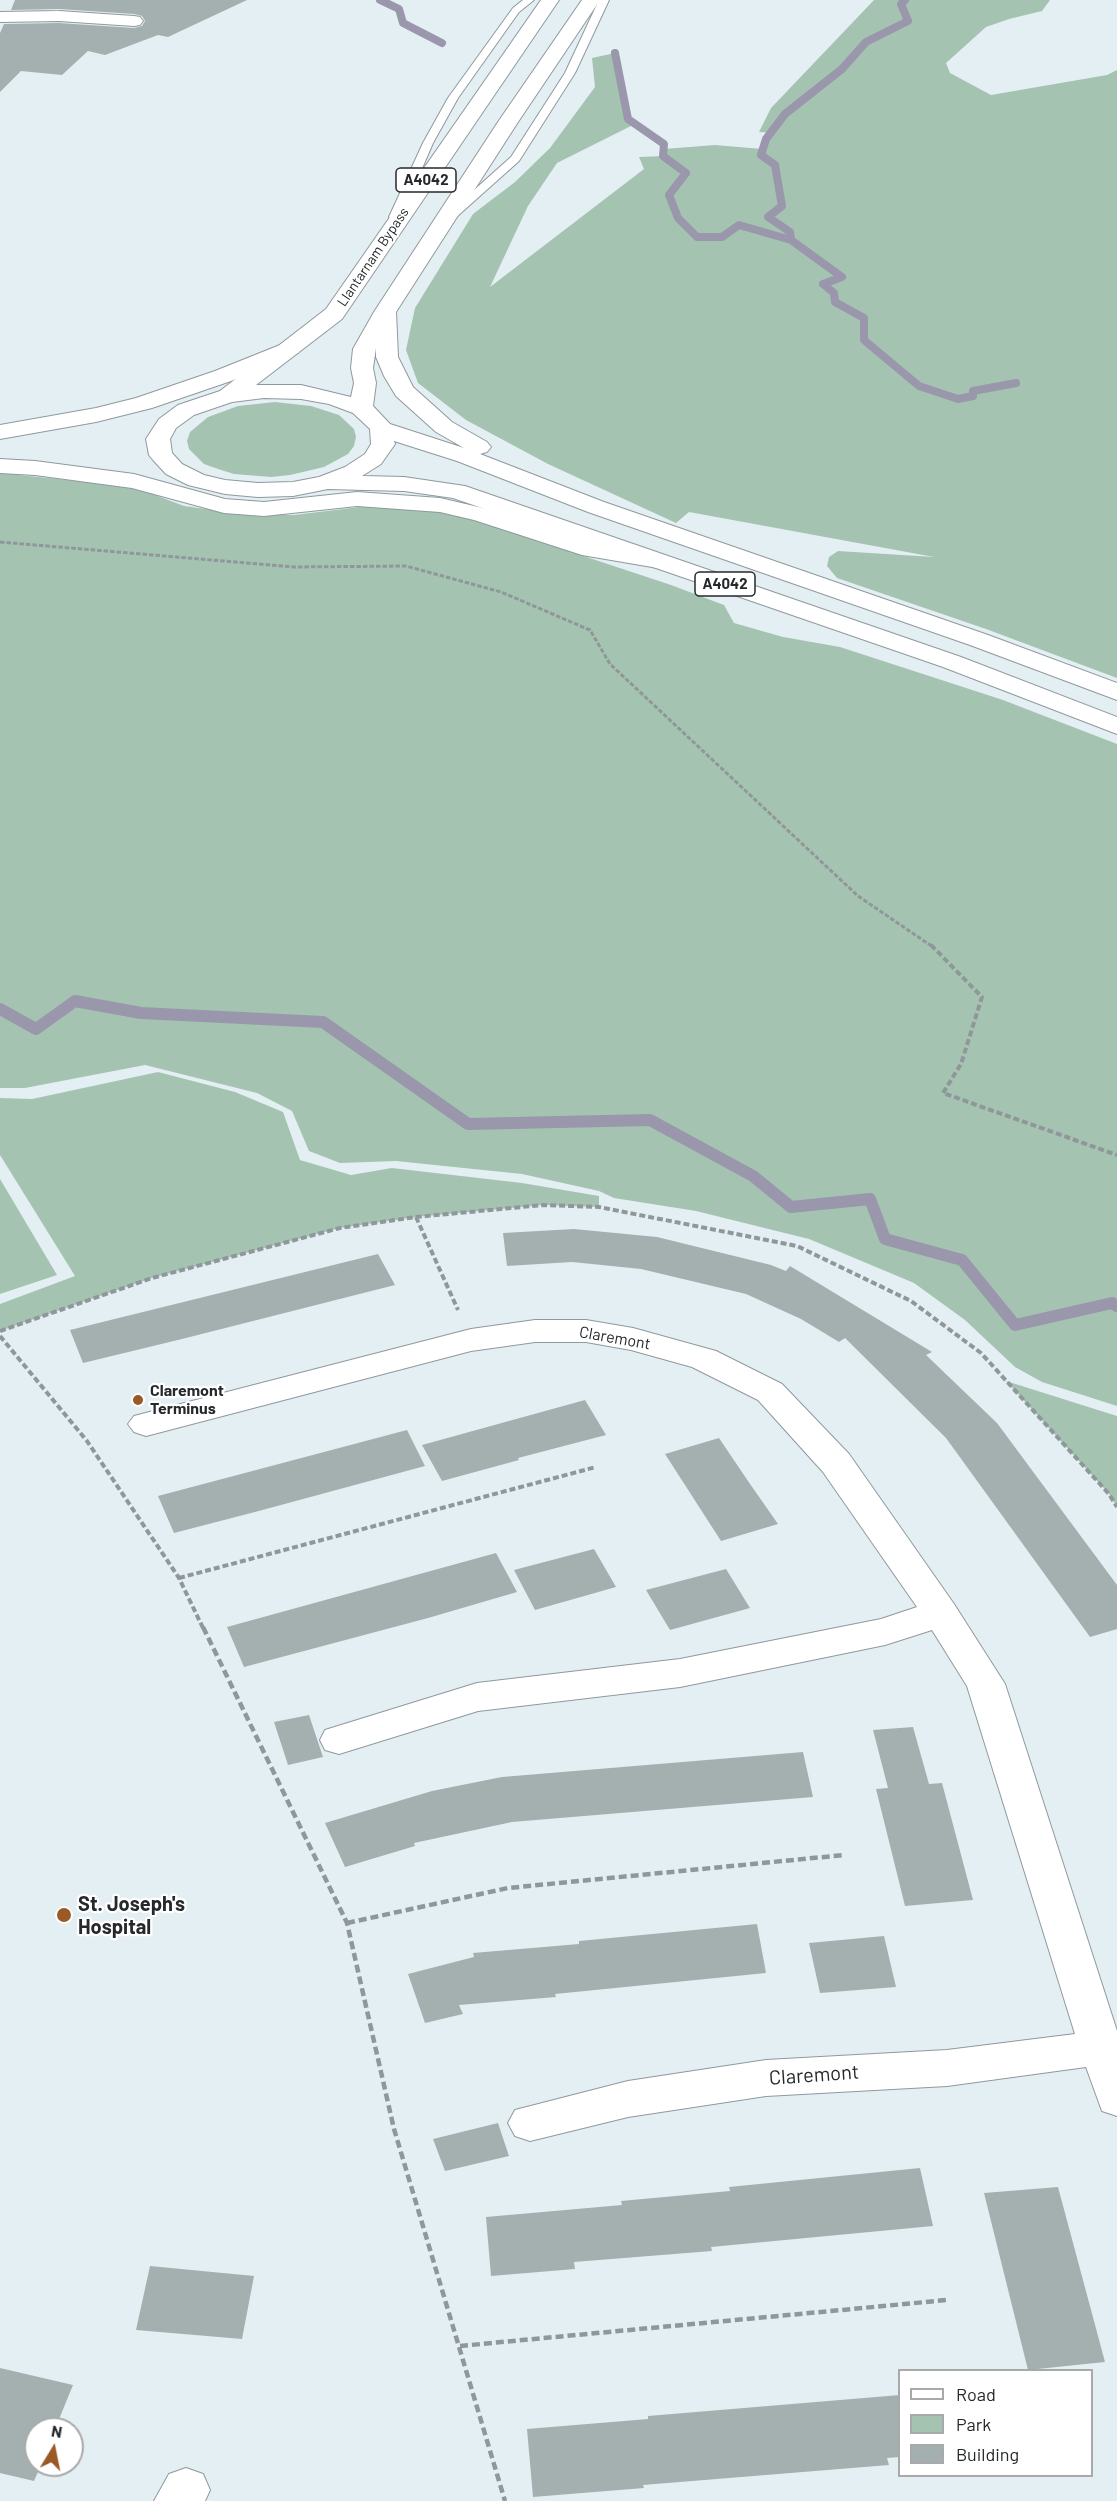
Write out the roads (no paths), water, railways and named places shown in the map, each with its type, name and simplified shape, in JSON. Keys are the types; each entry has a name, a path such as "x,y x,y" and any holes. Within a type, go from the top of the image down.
{"main road":[{"name":"Llantarnam Bypass","path":"228,396 334,314 549,0"},
{"name":"A4042","path":"361,408 365,383 362,368 364,349 385,312 508,122 591,0"},
{"path":"0,17 91,25 134,21"},
{"name":"A4042","path":"385,312 387,357 394,376 404,391 444,427 550,489"},
{"path":"0,433 96,415 144,403 223,376 290,348"},
{"path":"0,433 79,429 186,410 228,396 264,391 301,392 334,398 361,408 374,418 382,429 383,444 373,459 353,472 325,483 293,489 258,490 225,487 196,480 174,469 161,455 158,439 167,424 186,410"},
{"name":"A4042","path":"382,429 465,456 596,507 979,640 1117,692"},
{"path":"0,459 31,458 174,469"},
{"path":"0,466 35,468 134,481 224,506 264,509 357,499 440,505 482,514 582,548 660,562"},
{"name":"A4042","path":"325,483 404,484 457,491 952,662 1117,726"},
{"name":"Claremont","path":"146,1424 471,1340 535,1332 586,1331 633,1339 704,1359 770,1392 836,1463 941,1613 986,1684 1117,2098"},
{"path":"339,1740 477,1697 680,1673 885,1632 941,1613"},
{"name":"Claremont","path":"530,2123 628,2099 766,2078 947,2068 1101,2048"}],"lane":[{"path":"387,235 428,143 453,98 516,10 530,0"},
{"path":"444,221 515,159 570,73 604,0"}],"waterway":[{"path":"380,0 399,9 403,23 442,43"},
{"path":"791,240 790,232 768,217 782,206 775,165 761,155 766,139 785,114 842,69 866,42 908,21 901,4 905,0"},
{"path":"615,53 628,119 664,144 663,156 686,173 669,195 678,218 697,237 722,237 739,225 791,240"},
{"path":"791,240 842,277 823,284 834,293 835,302 864,318 864,340 919,386 958,399 973,396 973,391 1016,383"},
{"path":"0,1009 36,1029 75,1001 141,1013 323,1022 468,1124 650,1120 753,1176 791,1207 870,1199 885,1239 962,1260 1015,1325 1112,1303 1117,1306"}],"place":[{"name":"Claremont Terminus","path":"138,1400"},
{"name":"St. Joseph's Hospital","path":"64,1915"}]}
